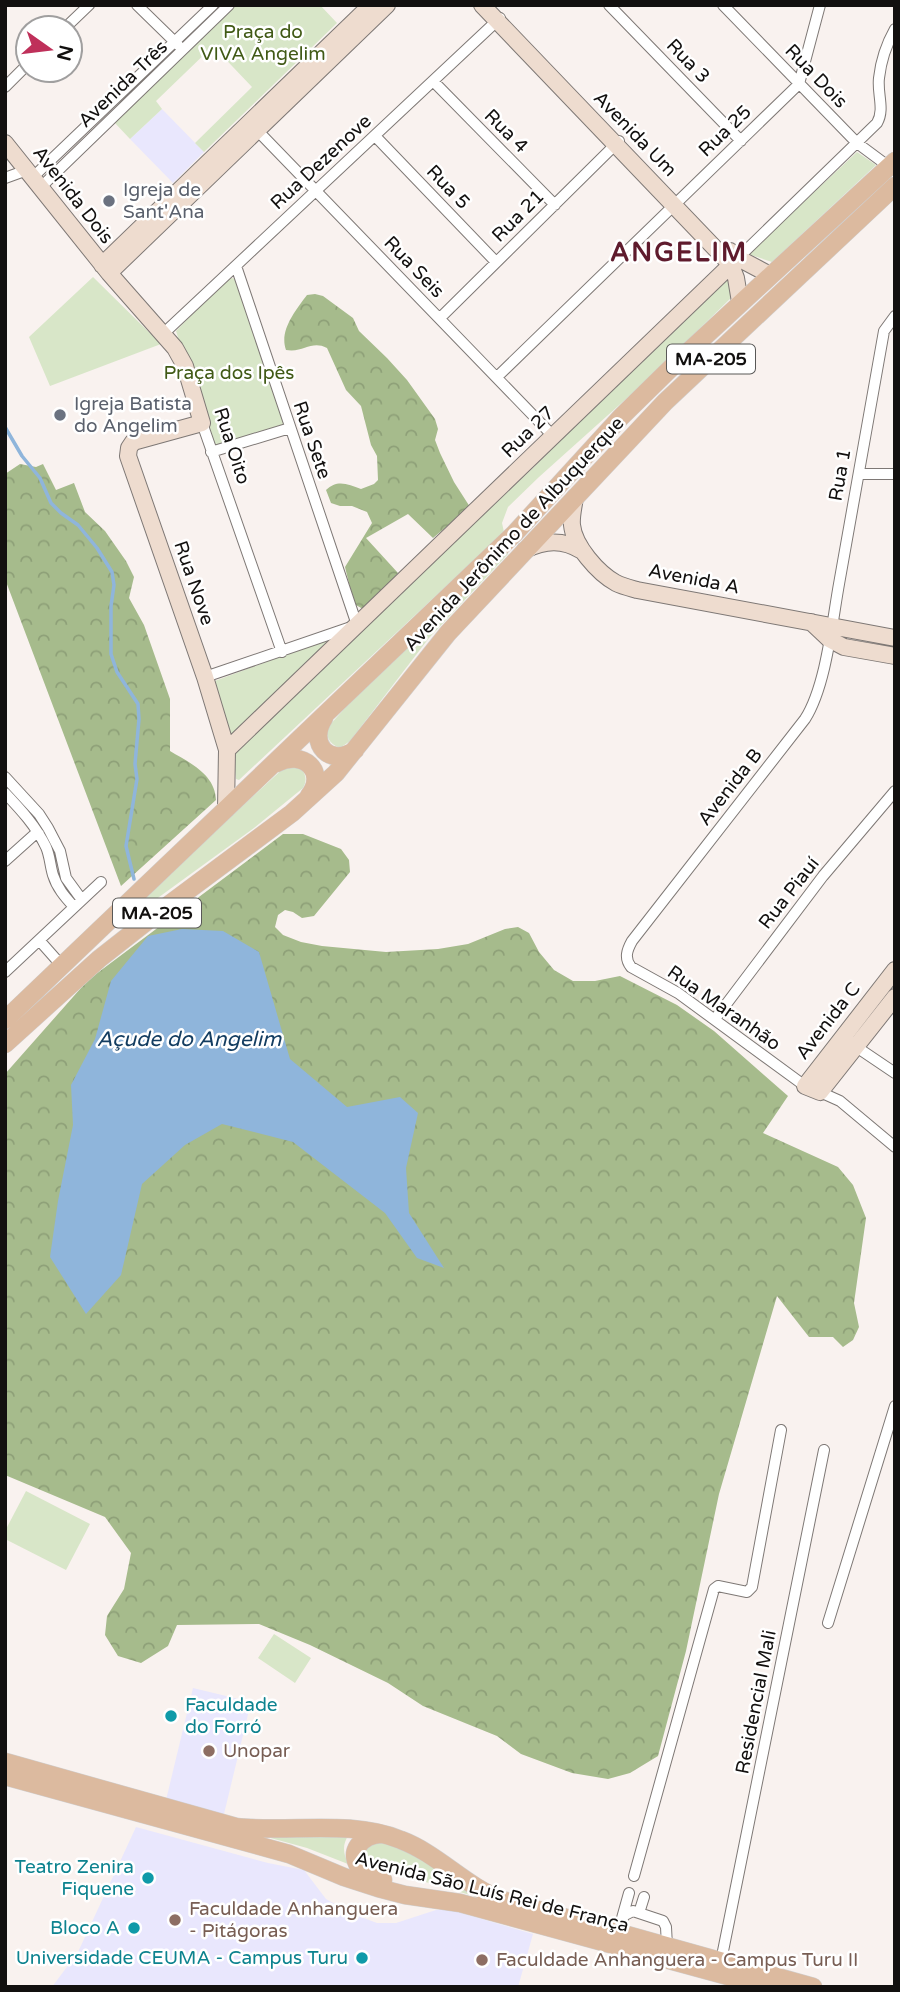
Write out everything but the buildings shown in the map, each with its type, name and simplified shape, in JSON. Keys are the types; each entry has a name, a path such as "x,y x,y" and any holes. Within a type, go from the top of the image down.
{"main road":[{"name":"Avenida Jerônimo de Albuquerque","path":"5,1020 515,533 621,417 740,302 892,164"},
{"name":"Avenida Jerônimo de Albuquerque","path":"5,1044 99,959 292,813 336,773 430,653 523,551 665,402 895,186"},
{"path":"665,402 684,374 768,292 772,281 769,275"},
{"path":"328,713 317,733 318,742 324,751 343,756 361,744"},
{"path":"270,767 284,759 294,758 307,762 313,770 316,783 313,790 292,813"},
{"name":"Avenida São Luís Rei de França","path":"5,1762 236,1827 346,1829 382,1834 420,1849 492,1897 618,1925 667,1946 813,1987"},
{"name":"Avenida São Luís Rei de França","path":"5,1776 289,1854 377,1888 472,1906 768,1987"},
{"path":"382,1834 368,1836 360,1843 356,1858 361,1869 371,1876 439,1899"}],"street":[{"path":"136,5 178,46"},
{"name":"Avenida Três","path":"178,46 213,5"},
{"name":"Avenida Três","path":"34,178 178,46 229,5"},
{"path":"254,127 371,5"},
{"path":"105,269 387,5"},
{"name":"Avenida Um","path":"481,5 497,14 734,262 769,275"},
{"name":"Rua 3","path":"609,5 741,141"},
{"name":"Rua Dois","path":"723,5 733,10 799,84 857,143 892,164"},
{"path":"799,84 820,5"},
{"name":"Rua Dezenove","path":"163,334 433,81 497,14"},
{"name":"Rua 27","path":"227,750 877,122 882,113 879,97 880,72 885,48 895,29"},
{"name":"Rua 4","path":"433,81 555,205"},
{"name":"Rua 25","path":"497,377 799,84"},
{"name":"Rua Seis","path":"254,127 553,436"},
{"name":"Rua 5","path":"375,136 496,262"},
{"name":"Rua 21","path":"440,318 618,142"},
{"name":"Avenida Dois","path":"5,143 105,269"},
{"path":"5,178 34,178"},
{"path":"734,262 740,302"},
{"name":"Rua Sete","path":"236,266 357,625"},
{"name":"Rua Oito","path":"105,269 175,348 185,366 211,452 282,652"},
{"name":"Rua 1","path":"830,632 884,331 895,316"},
{"name":"Rua Nove","path":"202,423 133,442 128,456 205,677 227,750 226,809"},
{"path":"211,452 290,428"},
{"path":"859,474 895,474"},
{"name":"Avenida A","path":"575,497 572,526 577,542 582,551 616,583 811,622 830,632 844,647 895,656"},
{"path":"523,551 540,544 558,542 582,551"},
{"path":"205,677 357,625"},
{"name":"Avenida A","path":"830,632 895,638"},
{"name":"Avenida B","path":"627,955 632,941 810,711 819,687 830,632"},
{"path":"5,777 39,814 48,828 60,851 66,878 78,904"},
{"name":"Rua Piauí","path":"715,1020 823,876 895,791"},
{"path":"5,793 39,834 50,856 52,874 60,891 78,904"},
{"path":"5,861 34,835 39,834"},
{"path":"5,972 101,882"},
{"path":"39,940 62,966"},
{"name":"Rua Maranhão","path":"627,955 631,967 678,993 813,1089"},
{"name":"Avenida C","path":"813,1089 895,970"},
{"name":"Avenida C","path":"813,1089 855,1046 895,997"},
{"path":"5,1052 29,1021"},
{"path":"855,1046 895,1073"},
{"path":"813,1089 840,1101 895,1147"},
{"path":"828,1623 895,1406"},
{"path":"635,1876 713,1589 718,1586 744,1592 752,1587 781,1430"},
{"name":"Residencial Mali","path":"722,1961 824,1450"},
{"path":"618,1925 629,1893"},
{"path":"639,1913 644,1897"},
{"path":"618,1925 630,1911 663,1921 667,1946"}],"shaded area":[{"path":"162,109 204,152 173,183 130,139"},
{"name":"Unopar","path":"193,1688 251,1702 224,1814 166,1800"},
{"path":"136,1827 268,1863 304,1870 326,1899 377,1923 396,1923 436,1910 451,1910 533,1934 518,1987 52,1987 78,1952"}],"green space":[{"name":"Praça do VIVA Angelim","path":"235,5 320,5 337,23 204,152 195,143 252,87 213,46 156,101 162,109 130,139 114,122"},
{"path":"857,152 876,165 772,262 748,254"},
{"path":"727,274 732,297 646,381 508,507 502,523 504,532 239,780 236,779 235,748 533,468"},
{"path":"93,277 161,344 50,386 29,337"},
{"name":"Praça dos Ipês","path":"226,279 236,279 284,424 213,446 176,331"},
{"path":"307,295 323,296 353,318 359,331 407,380 435,419 438,429 435,440 440,453 470,507 433,538 408,514 366,538 398,573 369,606 363,609 354,604 345,567 372,523 367,512 352,506 331,503 326,490 338,484 361,489 374,484 378,480 377,456 371,445 361,406 346,390 327,348 316,345 286,350 284,343 286,328 293,314"},
{"path":"20,464 36,467 43,464 56,490 74,483 85,512 105,531 126,561 134,577 129,598 144,625 170,699 170,751 200,770 215,791 216,800 121,886 5,579 5,474"},
{"path":"508,549 508,554 429,638 350,741 340,748 332,743 327,735 327,728 364,687"},
{"path":"328,639 331,642 231,737 212,682"},
{"path":"287,765 302,769 306,778 303,788 254,828 144,908 129,910"},
{"path":"283,834 303,834 341,849 349,860 350,872 314,916 302,918 285,910 278,915 275,927 283,935 322,946 386,952 468,944 505,929 518,927 529,933 539,952 554,970 573,981 595,981 620,976 677,1005 714,1031 788,1096 763,1133 838,1167 853,1185 866,1218 854,1303 859,1327 853,1340 843,1347 833,1337 809,1337 777,1296 719,1494 686,1651 658,1756 630,1773 608,1779 572,1773 521,1754 497,1736 423,1706 388,1683 310,1645 259,1624 177,1625 168,1646 141,1663 118,1656 105,1635 107,1616 124,1589 131,1553 105,1517 5,1475 5,1074 88,980"},
{"path":"26,1491 90,1524 66,1570 5,1539 5,1531"},
{"path":"274,1634 311,1658 295,1683 258,1658"},
{"path":"256,1834 349,1834 344,1849 348,1864 307,1848"},
{"path":"375,1840 415,1855 474,1895 368,1865 364,1860 364,1849"}],"water":[{"name":"Açude do Angelim","path":"182,929 223,931 259,952 290,1059 347,1107 400,1097 418,1113 406,1168 409,1213 444,1268 417,1258 385,1213 293,1142 222,1124 185,1145 142,1184 121,1275 86,1314 50,1257 73,1125 71,1085 95,1039 111,981 148,936"}],"waterway":[{"path":"5,427 22,456 40,478 51,503 78,525 112,572 114,585 111,654 117,672 138,704 135,764 137,779 126,846 134,879"}],"place":[{"name":"Igreja de Sant'Ana","path":"109,201"},
{"name":"Igreja Batista do Angelim","path":"60,415"},
{"name":"Faculdade do Forró","path":"171,1716"},
{"name":"Unopar","path":"209,1751"},
{"name":"Teatro Zenira Fiquene","path":"148,1878"},
{"name":"Faculdade Anhanguera - Pitágoras","path":"175,1920"},
{"name":"Bloco A","path":"134,1928"},
{"name":"Universidade CEUMA - Campus Turu","path":"362,1958"},
{"name":"Faculdade Anhanguera - Campus Turu II","path":"482,1960"}],"district":[{"name":"ANGELIM","path":"679,252"}]}
